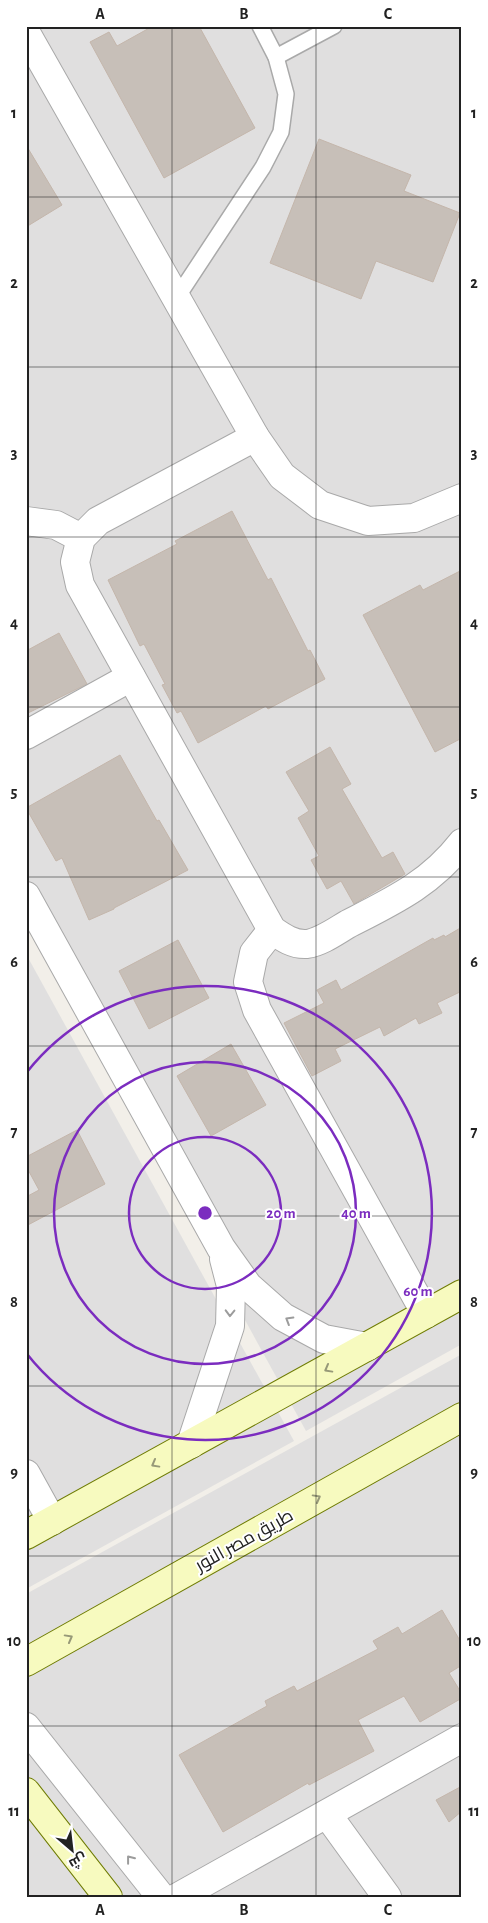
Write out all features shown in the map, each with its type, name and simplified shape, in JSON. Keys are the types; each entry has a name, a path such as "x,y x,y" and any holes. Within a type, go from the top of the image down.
{"street":[{"path":"26,34 33,61 176,299 255,437 282,476 320,505 368,521 414,518 462,498"},
{"path":"255,437 98,521 81,538 75,562 80,585 272,930 288,941 306,944 324,937 411,891 433,875 462,843"},
{"path":"26,521 56,525 81,538"},
{"path":"26,735 131,677"},
{"path":"26,896 221,1248 248,1286 284,1317 324,1339 367,1347"},
{"path":"272,930 254,953 248,982 257,1010 426,1314"},
{"path":"191,1444 230,1326 231,1286 221,1248"},
{"path":"26,1535 462,1294"},
{"name":"طريق مصر النور","path":"26,1662 462,1417"},
{"path":"26,1474 52,1521"},
{"path":"26,1727 161,1897"},
{"path":"178,1897 462,1738"},
{"path":"26,1792 108,1897"},
{"path":"327,1814 387,1897"}],"lane":[{"path":"176,299 263,167 281,132 286,94 276,57 260,26"},
{"path":"276,57 334,26"}],"shaded area":[{"path":"26,26 462,26 462,1344 306,1431 26,922"},
{"path":"26,954 294,1441 26,1589"},
{"path":"462,1354 462,1897 26,1897 26,1594"}],"building":[{"path":"153,26 199,26 255,128 164,178 90,42 109,32 117,46"},
{"path":"319,139 411,175 404,191 460,213 433,282 376,261 361,299 270,263"},
{"path":"26,145 62,205 26,227"},
{"path":"232,511 268,580 271,578 308,651 310,650 325,679 268,709 266,706 198,743 181,711 177,713 162,685 165,684 144,644 140,646 108,580 177,544 175,541"},
{"path":"462,570 462,738 435,752 363,615 420,585 423,590"},
{"path":"59,633 87,684 26,714 26,651"},
{"path":"330,747 351,784 342,789 382,858 393,852 405,874 354,904 341,881 327,889 311,860 319,856 298,818 309,811 286,772"},
{"path":"120,755 157,821 159,820 188,870 89,920 62,858 56,861 26,808"},
{"path":"462,927 462,991 437,1003 442,1013 419,1024 416,1018 384,1036 380,1027 335,1049 341,1061 312,1076 284,1023 324,1003 317,990 336,980 341,990 433,938 434,940 444,935 445,937"},
{"path":"178,940 209,998 149,1029 119,971"},
{"path":"231,1044 266,1105 211,1136 177,1076"},
{"path":"77,1130 105,1184 26,1226 26,1197 39,1190 26,1166 26,1157"},
{"path":"442,1610 462,1644 462,1665 449,1673 462,1694 462,1698 420,1722 404,1696 358,1720 374,1751 309,1785 308,1783 223,1832 179,1755 267,1706 265,1701 294,1686 297,1691 378,1649 373,1641 398,1627 402,1634"},
{"path":"462,1786 462,1811 449,1822 436,1800"}]}
